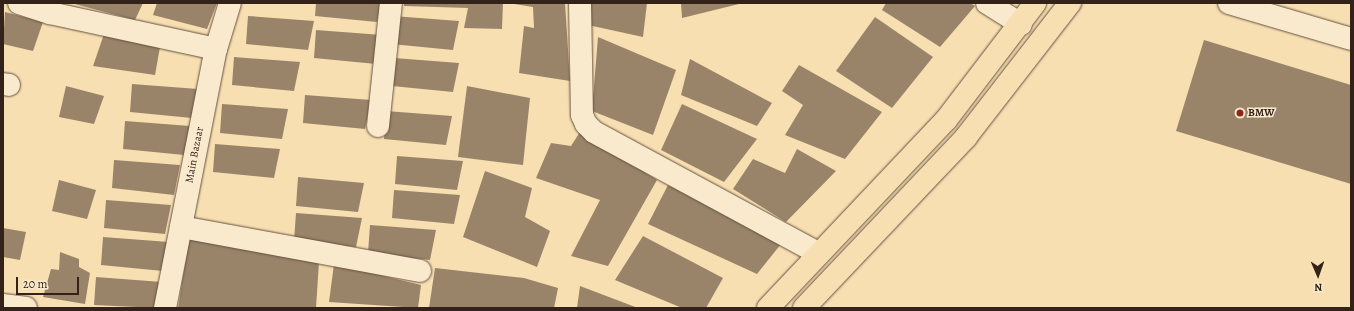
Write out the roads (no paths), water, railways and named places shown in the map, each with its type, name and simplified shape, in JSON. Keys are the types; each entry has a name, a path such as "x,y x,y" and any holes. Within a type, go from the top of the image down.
{"main road":[{"path":"768,308 818,253 946,120 1021,24 1035,3"},
{"path":"804,308 966,137 1070,3"}],"street":[{"path":"19,3 50,13 216,49"},
{"name":"Main Bazaar","path":"165,308 216,49 230,3"},
{"path":"378,126 391,3"},
{"path":"580,3 582,115 586,124 594,132 818,253"},
{"path":"986,3 1021,24"},
{"path":"1229,3 1351,39"},
{"path":"181,227 420,271"},
{"path":"3,304 26,308"}],"place":[{"name":"BMW","path":"1240,113"}]}
